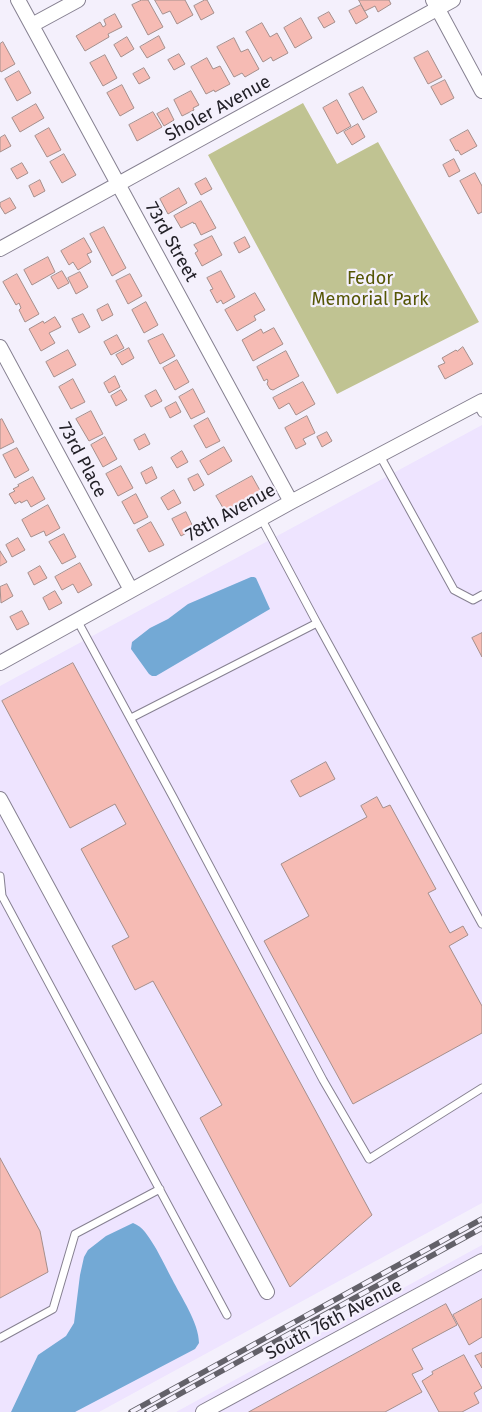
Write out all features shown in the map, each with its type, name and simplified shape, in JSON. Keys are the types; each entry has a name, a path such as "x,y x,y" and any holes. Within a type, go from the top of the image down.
{"street":[{"name":"73rd Street","path":"18,0 291,502"},
{"path":"32,26 78,0"},
{"name":"Sholer Avenue","path":"0,249 118,185 435,4 453,0"},
{"path":"435,4 482,91"},
{"name":"73rd Place","path":"0,347 131,590"},
{"name":"78th Avenue","path":"0,663 379,454 480,406"},
{"path":"0,799 267,1292"},
{"name":"South 76th Avenue","path":"203,1412 482,1261"}],"lane":[{"path":"379,454 454,590 473,600 482,595"},
{"path":"262,518 317,623 482,924"},
{"path":"77,620 323,1080 369,1159 482,1088"},
{"path":"131,718 317,623"},
{"path":"0,876 2,896 227,1315"},
{"path":"0,1338 54,1309 75,1234 160,1189"}],"shaded area":[{"path":"482,425 482,1203 99,1412 0,1412 0,686"},
{"path":"482,1245 482,1412 176,1412"}],"green space":[{"name":"Fedor Memorial Park","path":"303,103 337,164 378,142 479,322 337,394 208,155"}],"water":[{"path":"251,577 256,578 270,609 156,676 149,674 131,649 132,642 188,604"},
{"path":"133,1223 144,1231 160,1255 193,1319 199,1343 195,1349 75,1412 11,1412 38,1355 66,1336 74,1323 80,1275 84,1257 88,1250 106,1236"}],"building":[{"path":"142,0 148,0 163,27 148,35 132,5"},
{"path":"155,0 185,0 193,15 177,24 170,11 163,14"},
{"path":"207,0 214,13 201,20 194,6"},
{"path":"359,0 389,0 391,4 378,12 375,6 365,11"},
{"path":"361,5 368,17 356,24 349,11"},
{"path":"329,12 335,22 324,28 318,18"},
{"path":"115,14 122,27 108,34 109,37 85,51 76,36 100,22 103,27 106,25 104,20"},
{"path":"301,18 312,38 295,48 284,28"},
{"path":"262,23 270,37 277,33 288,53 273,61 271,57 263,62 246,32"},
{"path":"159,36 165,48 147,58 140,47"},
{"path":"127,37 134,49 121,57 114,45"},
{"path":"234,38 241,52 248,49 259,69 245,77 242,73 234,77 217,47"},
{"path":"3,42 15,64 1,72 0,44"},
{"path":"428,51 442,77 428,84 414,58"},
{"path":"179,54 185,64 174,70 168,60"},
{"path":"105,55 117,78 103,86 90,63"},
{"path":"207,58 213,69 220,66 230,84 215,92 214,90 206,94 191,67"},
{"path":"144,68 150,78 139,84 133,74"},
{"path":"19,71 31,93 17,101 5,79"},
{"path":"445,80 454,98 441,105 431,87"},
{"path":"122,85 134,108 120,116 107,93"},
{"path":"363,87 377,112 363,120 349,94"},
{"path":"191,91 199,105 182,116 174,100"},
{"path":"337,100 351,126 337,134 323,108"},
{"path":"36,104 44,118 20,132 12,118"},
{"path":"168,108 174,120 164,126 157,114"},
{"path":"153,112 162,127 137,141 129,125"},
{"path":"358,124 365,137 352,145 344,132"},
{"path":"49,128 61,150 47,157 35,136"},
{"path":"468,130 477,146 461,155 458,150 456,151 450,140"},
{"path":"5,135 11,146 0,152 0,138"},
{"path":"64,154 76,175 62,183 50,162"},
{"path":"454,159 460,171 449,177 443,165"},
{"path":"22,163 28,173 17,179 11,169"},
{"path":"475,173 482,186 482,212 478,214 460,181"},
{"path":"206,178 212,189 201,195 195,184"},
{"path":"40,180 45,191 34,197 29,186"},
{"path":"179,188 187,203 168,214 160,199"},
{"path":"10,198 16,208 5,214 0,203"},
{"path":"201,201 216,228 201,235 195,223 193,222 181,228 174,216"},
{"path":"104,227 126,268 112,276 90,234"},
{"path":"212,236 222,255 202,266 195,253 198,251 194,245"},
{"path":"245,237 250,247 239,253 234,243"},
{"path":"84,238 92,252 87,254 91,262 78,270 73,262 69,265 61,251"},
{"path":"48,257 55,272 32,285 24,270"},
{"path":"62,271 69,283 58,289 51,277"},
{"path":"221,271 235,297 223,304 221,300 217,303 210,290 213,289 207,278"},
{"path":"80,272 88,287 76,294 68,278"},
{"path":"17,274 39,314 25,322 19,310 21,308 19,303 16,305 3,282"},
{"path":"130,274 142,296 128,304 116,281"},
{"path":"255,293 265,310 254,316 256,320 237,331 225,310"},
{"path":"146,302 158,325 144,333 132,310"},
{"path":"108,304 113,315 102,321 97,310"},
{"path":"83,314 90,327 79,333 72,319"},
{"path":"55,317 61,327 49,333 55,343 41,351 29,329"},
{"path":"274,328 283,344 253,361 242,340 261,329 263,333"},
{"path":"163,334 175,356 160,364 148,341"},
{"path":"117,335 124,348 111,355 104,342"},
{"path":"463,347 473,364 445,379 438,366 445,363 442,358"},
{"path":"129,348 134,358 122,365 116,355"},
{"path":"68,350 76,365 54,377 46,362"},
{"path":"286,351 299,376 273,390 270,389 267,379 264,381 257,367"},
{"path":"177,360 189,382 175,390 163,368"},
{"path":"115,376 120,387 109,393 104,383"},
{"path":"73,379 85,402 71,409 59,387"},
{"path":"303,382 315,404 296,415 289,403 279,409 273,398"},
{"path":"193,389 205,412 191,419 179,397"},
{"path":"121,390 127,400 116,406 111,396"},
{"path":"156,390 162,401 151,407 145,396"},
{"path":"176,402 181,412 170,418 165,408"},
{"path":"91,411 103,434 89,441 76,419"},
{"path":"307,416 315,433 303,439 306,444 296,449 285,428"},
{"path":"208,418 220,441 206,448 194,426"},
{"path":"2,419 14,442 0,449 0,420"},
{"path":"327,432 332,441 322,447 317,437"},
{"path":"145,434 150,444 139,450 134,440"},
{"path":"105,437 117,459 103,467 91,445"},
{"path":"224,447 232,461 208,475 200,461"},
{"path":"17,448 29,470 15,478 3,455"},
{"path":"182,451 188,462 177,468 171,458"},
{"path":"121,466 133,488 118,496 106,474"},
{"path":"152,467 157,478 146,484 141,473"},
{"path":"198,474 204,485 194,491 188,479"},
{"path":"252,476 262,494 226,513 216,496"},
{"path":"33,477 45,499 31,507 27,500 15,504 9,494 15,491 13,489 18,485"},
{"path":"174,490 181,503 168,510 161,498"},
{"path":"136,494 148,517 134,524 122,502"},
{"path":"48,505 60,528 46,536 44,531 31,537 22,520"},
{"path":"186,512 194,529 181,536 172,519"},
{"path":"151,522 164,545 149,552 137,530"},
{"path":"64,534 76,557 62,564 49,542"},
{"path":"18,538 25,550 12,557 6,545"},
{"path":"0,551 7,562 0,566"},
{"path":"80,563 92,585 78,593 73,584 62,590 55,577"},
{"path":"40,566 47,578 34,585 28,573"},
{"path":"7,584 13,596 1,603 0,587"},
{"path":"55,591 62,603 49,610 43,598"},
{"path":"22,611 29,624 17,630 10,617"},
{"path":"482,633 482,657 472,638"},
{"path":"73,663 372,1215 290,1287 200,1118 222,1105 153,981 135,990 112,946 129,937 81,849 126,824 115,804 70,828 2,701"},
{"path":"326,762 335,779 300,797 291,781"},
{"path":"377,797 383,808 390,805 436,889 428,893 450,933 463,926 468,935 449,946 482,1006 482,1033 353,1104 264,941 309,916 281,864 367,817 361,806"},
{"path":"0,1158 40,1231 48,1272 0,1298"},
{"path":"482,1299 482,1337 469,1345 453,1315"},
{"path":"446,1304 457,1325 412,1349 423,1369 412,1374 422,1392 385,1412 249,1412"},
{"path":"482,1353 482,1368 475,1356"},
{"path":"464,1355 482,1388 474,1393 479,1403 462,1412 439,1412 422,1381 433,1374 432,1372"}],"railway":[{"path":"131,1412 482,1219"},
{"path":"147,1412 482,1228"}]}
